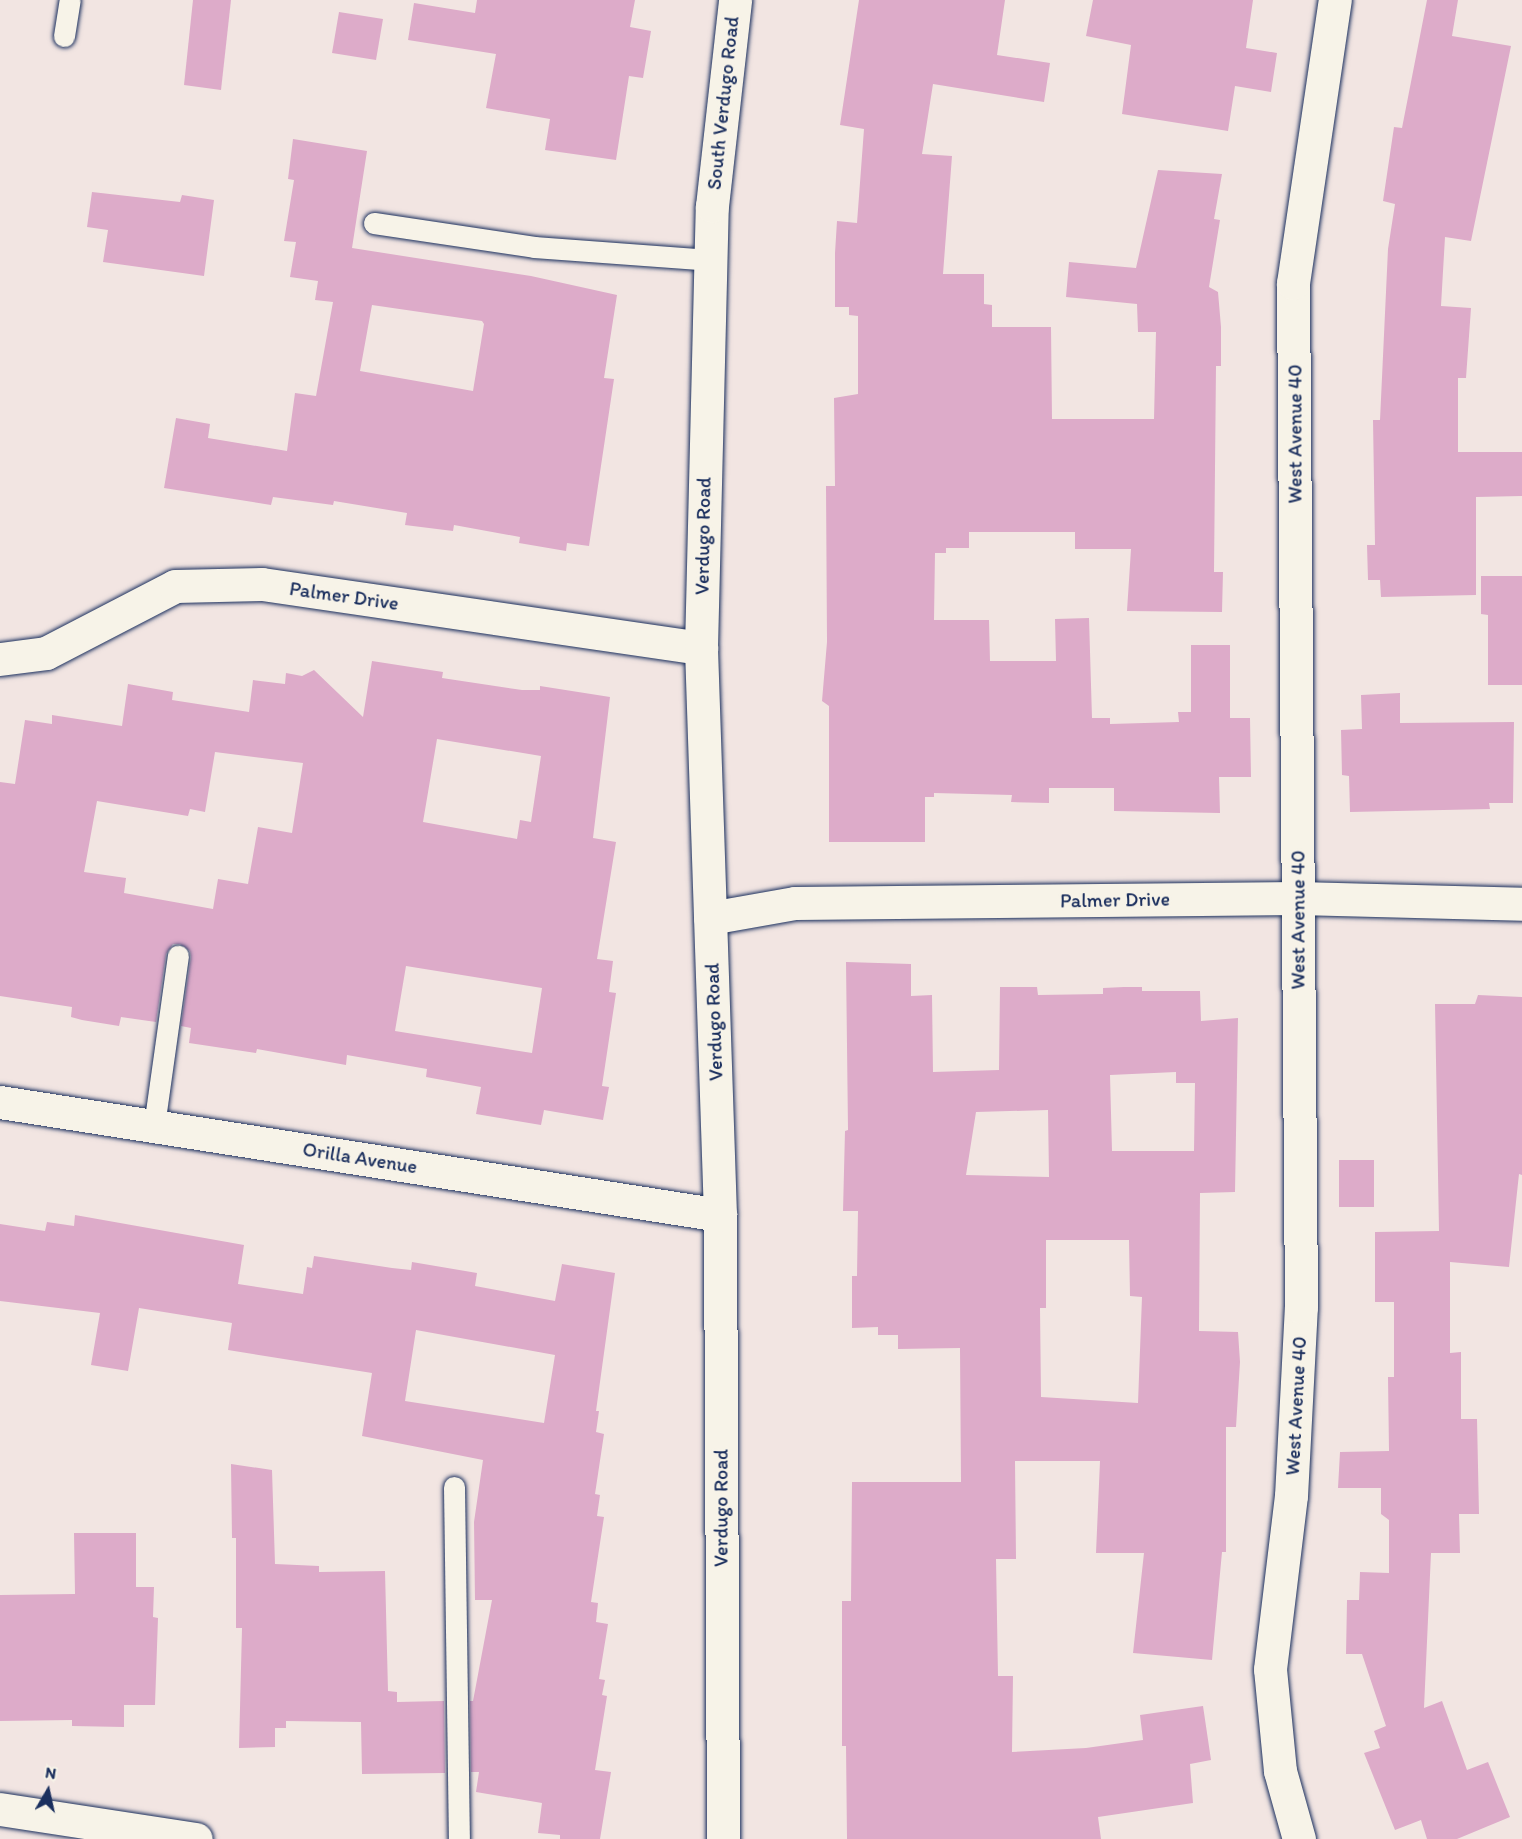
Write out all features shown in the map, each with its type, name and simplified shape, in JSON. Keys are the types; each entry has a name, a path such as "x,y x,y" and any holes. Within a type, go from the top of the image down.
{"street":[{"name":"South Verdugo Road","path":"712,206 735,0"},
{"name":"West Avenue 40","path":"1299,1839 1280,1771 1270,1669 1291,1496 1301,1307 1293,282 1335,0"},
{"name":"Verdugo Road","path":"712,206 701,648 720,1215 723,1839"},
{"name":"Palmer Drive","path":"0,659 46,653 175,586 252,584 701,648"},
{"name":"Palmer Drive","path":"710,918 795,903 1298,898 1522,904"},
{"name":"Orilla Avenue","path":"0,1102 720,1215"},
{"path":"0,1809 196,1839"}],"lane":[{"path":"64,36 70,0"},
{"path":"374,223 534,247 710,260"},
{"path":"154,1126 178,956"},
{"path":"454,1487 459,1839"}],"building":[{"path":"193,0 231,0 221,90 184,85"},
{"path":"477,0 635,0 630,27 651,31 643,78 629,76 616,160 545,150 550,119 486,108 496,54 408,40 414,3 475,13"},
{"path":"859,0 1005,0 997,55 1050,63 1044,102 933,84 922,154 952,156 943,274 984,274 984,304 992,305 992,327 1051,327 1052,419 1154,419 1156,332 1138,332 1137,304 1066,297 1069,262 1136,268 1158,170 1222,174 1214,219 1220,220 1209,287 1218,292 1221,327 1221,366 1216,366 1214,572 1223,572 1222,612 1127,611 1131,549 1075,549 1075,532 969,532 969,548 946,548 946,553 935,553 934,620 989,620 990,661 1056,661 1055,619 1089,618 1092,718 1110,718 1110,724 1179,722 1178,712 1191,712 1191,645 1230,645 1230,718 1250,718 1251,777 1219,777 1220,813 1114,811 1114,788 1049,788 1049,803 1011,802 1012,795 934,793 934,797 925,797 925,842 829,842 829,706 822,701 827,642 826,486 835,486 834,398 858,394 858,316 849,315 849,307 835,307 835,253 837,221 857,223 864,129 840,125"},
{"path":"1093,0 1253,0 1246,48 1277,53 1271,92 1235,86 1228,131 1122,114 1131,45 1086,36"},
{"path":"1427,0 1458,0 1452,36 1511,46 1471,241 1445,237 1441,306 1471,308 1466,378 1458,378 1458,452 1522,452 1522,496 1476,497 1476,595 1381,597 1380,580 1368,580 1367,545 1375,545 1373,420 1380,420 1388,249 1395,204 1383,201 1394,127 1402,128"},
{"path":"339,12 383,19 376,60 332,53"},
{"path":"293,139 367,151 352,248 531,276 617,295 604,378 614,379 589,546 567,543 566,551 519,543 520,537 454,525 453,531 405,525 407,513 334,501 333,505 273,497 271,505 164,488 176,418 210,424 208,438 287,451 295,393 316,396 333,302 315,300 318,281 290,277 296,242 284,241 294,180 288,179","holes":["372,305 482,321 484,324 473,391 360,371"]},
{"path":"92,192 180,202 182,195 214,200 204,276 103,262 108,230 87,227"},
{"path":"1481,576 1522,576 1522,685 1488,685 1488,615 1481,614"},
{"path":"372,661 443,672 442,678 522,690 540,690 540,686 610,697 593,838 616,842 597,959 613,961 609,992 616,993 602,1086 609,1087 603,1120 544,1110 541,1125 476,1114 481,1087 426,1077 427,1069 347,1055 346,1065 257,1049 256,1053 189,1043 191,1028 181,1026 191,957 190,951 180,944 173,944 166,954 156,1022 121,1017 119,1026 82,1020 71,1017 72,1007 0,996 0,782 15,784 25,720 52,724 52,715 122,726 128,684 173,692 172,700 249,712 253,680 285,684 286,673 302,676 314,670 363,717","holes":["437,739 541,756 531,822 520,820 517,839 423,822","215,752 303,763 292,833 258,827 248,884 218,879 213,909 124,893 126,878 84,872 97,801 188,816 190,809 205,812","406,966 542,988 532,1053 395,1031"]},
{"path":"1400,693 1400,723 1514,722 1513,803 1489,803 1490,809 1350,812 1349,776 1342,775 1341,730 1362,729 1361,695"},
{"path":"846,962 911,964 911,996 932,995 933,1072 999,1070 1000,987 1037,987 1038,995 1103,994 1103,988 1124,987 1142,987 1142,991 1200,991 1201,1021 1238,1018 1235,1192 1200,1193 1199,1331 1238,1332 1240,1362 1236,1427 1226,1427 1226,1552 1222,1552 1212,1660 1133,1653 1144,1553 1096,1553 1100,1461 1015,1461 1016,1559 996,1559 998,1676 1013,1676 1012,1752 1086,1748 1143,1740 1140,1715 1203,1706 1211,1760 1190,1764 1193,1803 1098,1817 1101,1839 847,1839 846,1746 842,1746 842,1601 851,1601 852,1482 961,1482 960,1348 898,1349 898,1335 878,1335 878,1327 852,1328 852,1276 857,1276 858,1211 843,1211 845,1131 848,1130","holes":["1176,1072 1176,1083 1195,1083 1194,1151 1112,1151 1110,1075","1048,1110 1049,1177 966,1175 976,1112","1046,1240 1129,1240 1130,1296 1142,1297 1138,1403 1041,1397 1040,1308 1046,1308"]},
{"path":"1478,995 1522,997 1522,1175 1519,1174 1509,1267 1450,1262 1450,1353 1461,1352 1461,1419 1477,1419 1479,1514 1459,1514 1460,1553 1431,1553 1424,1708 1442,1701 1467,1770 1488,1762 1510,1817 1457,1839 1427,1839 1421,1820 1395,1830 1364,1753 1380,1748 1374,1731 1386,1726 1362,1654 1346,1654 1347,1600 1359,1600 1360,1572 1389,1573 1389,1520 1381,1514 1381,1488 1338,1488 1340,1452 1389,1451 1388,1377 1394,1377 1394,1302 1375,1302 1375,1232 1439,1231 1435,1004 1475,1004"},
{"path":"1339,1160 1374,1160 1374,1207 1339,1207"},
{"path":"75,1215 244,1245 238,1284 303,1294 307,1267 312,1268 314,1256 411,1270 412,1262 477,1273 475,1286 555,1301 562,1264 615,1273 596,1411 599,1411 596,1432 604,1434 595,1494 600,1495 597,1516 604,1517 591,1602 598,1603 596,1622 608,1624 599,1679 605,1680 602,1695 607,1696 595,1770 611,1772 600,1839 560,1839 560,1835 538,1833 542,1803 476,1792 479,1772 471,1772 470,1701 473,1701 492,1600 475,1600 474,1522 483,1460 362,1436 372,1373 228,1350 232,1323 139,1308 128,1371 91,1365 100,1313 0,1301 0,1224 45,1231 47,1222 74,1226","holes":["416,1330 555,1355 544,1423 405,1401"]},
{"path":"231,1464 272,1470 275,1564 319,1566 319,1572 385,1571 388,1691 397,1692 397,1702 444,1701 445,1773 362,1774 361,1722 286,1721 286,1728 275,1728 275,1747 239,1748 242,1628 236,1628 236,1538 232,1538"},
{"path":"74,1533 136,1533 136,1587 154,1587 153,1617 158,1618 155,1705 124,1705 124,1727 72,1726 72,1720 0,1721 0,1595 75,1594"}]}
